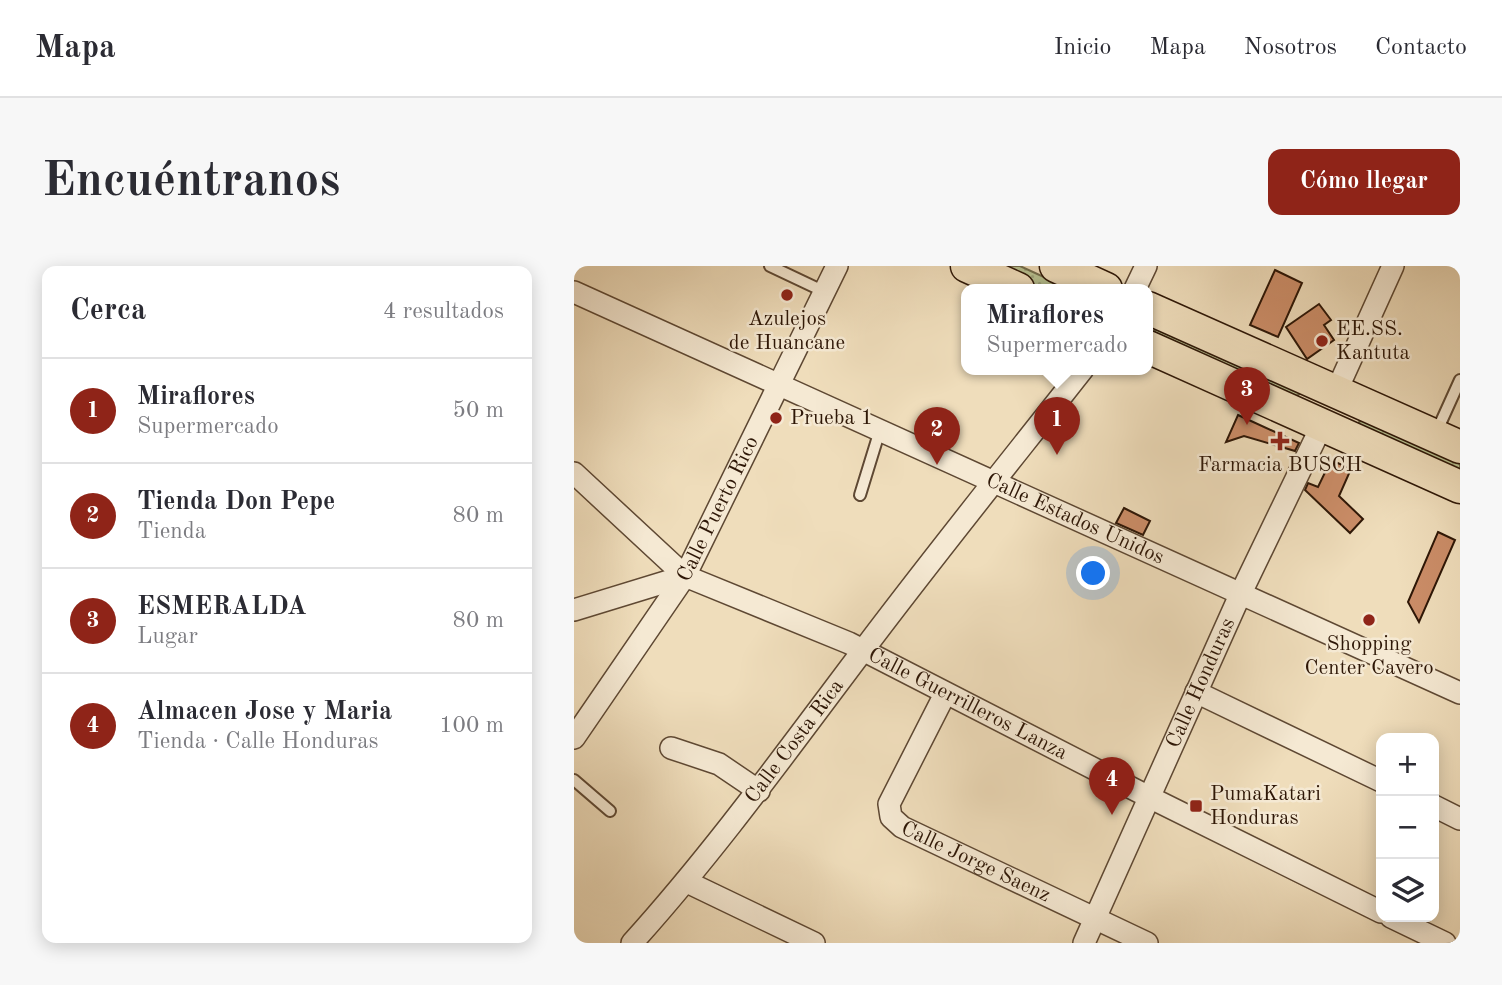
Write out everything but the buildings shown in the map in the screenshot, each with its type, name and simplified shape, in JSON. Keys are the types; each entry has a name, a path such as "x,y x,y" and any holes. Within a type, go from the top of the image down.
{"main road":[{"path":"967,266 1007,284"},
{"path":"1056,266 1095,284"},
{"path":"1153,310 1447,441"},
{"path":"1153,349 1460,487"},
{"path":"1322,425 1336,392"}],"street":[{"name":"Calle Puerto Rico","path":"574,738 684,576 837,266"},
{"path":"1137,284 1146,266"},
{"path":"1336,392 1387,271"},
{"name":"Calle Estados Unidos","path":"574,292 1460,693"},
{"name":"Calle Costa Rica","path":"632,943 687,882 862,651 1078,375"},
{"name":"Calle Honduras","path":"1084,943 1240,595 1322,425"},
{"name":"Calle Guerrilleros Lanza","path":"574,473 684,576 862,651 1376,910"},
{"path":"574,610 684,576"},
{"path":"1196,692 1376,779"},
{"name":"Calle Jorge Saenz","path":"945,694 890,804 891,817 902,827 1147,943"},
{"path":"671,748 719,764 759,790"},
{"path":"1439,808 1460,819"},
{"path":"687,882 814,943"},
{"path":"1401,922 1444,943"}],"lane":[{"path":"770,266 825,292"},
{"path":"1447,441 1460,380"},
{"path":"860,495 880,430"},
{"path":"574,780 610,811"}],"green space":[{"path":"993,266 1020,266 1059,284 1032,284"},
{"path":"1157,328 1301,393 1295,397 1155,333"},
{"path":"1363,420 1460,464 1460,476 1359,426 1359,422"}],"place":[{"name":"Azulejos de Huancane","path":"787,295"},
{"name":"EE.SS. Kantuta","path":"1322,341"},
{"name":"Prueba 1","path":"776,418"},
{"name":"ESMERALDA","path":"1247,425"},
{"name":"Farmacia BUSCH","path":"1280,441"},
{"name":"Miraflores","path":"1057,455"},
{"name":"Tienda Don Pepe","path":"937,465"},
{"name":"Shopping Center Cavero","path":"1369,620"},
{"name":"PumaKatari Honduras","path":"1196,806"},
{"name":"Almacen Jose y Maria","path":"1112,815"}]}
